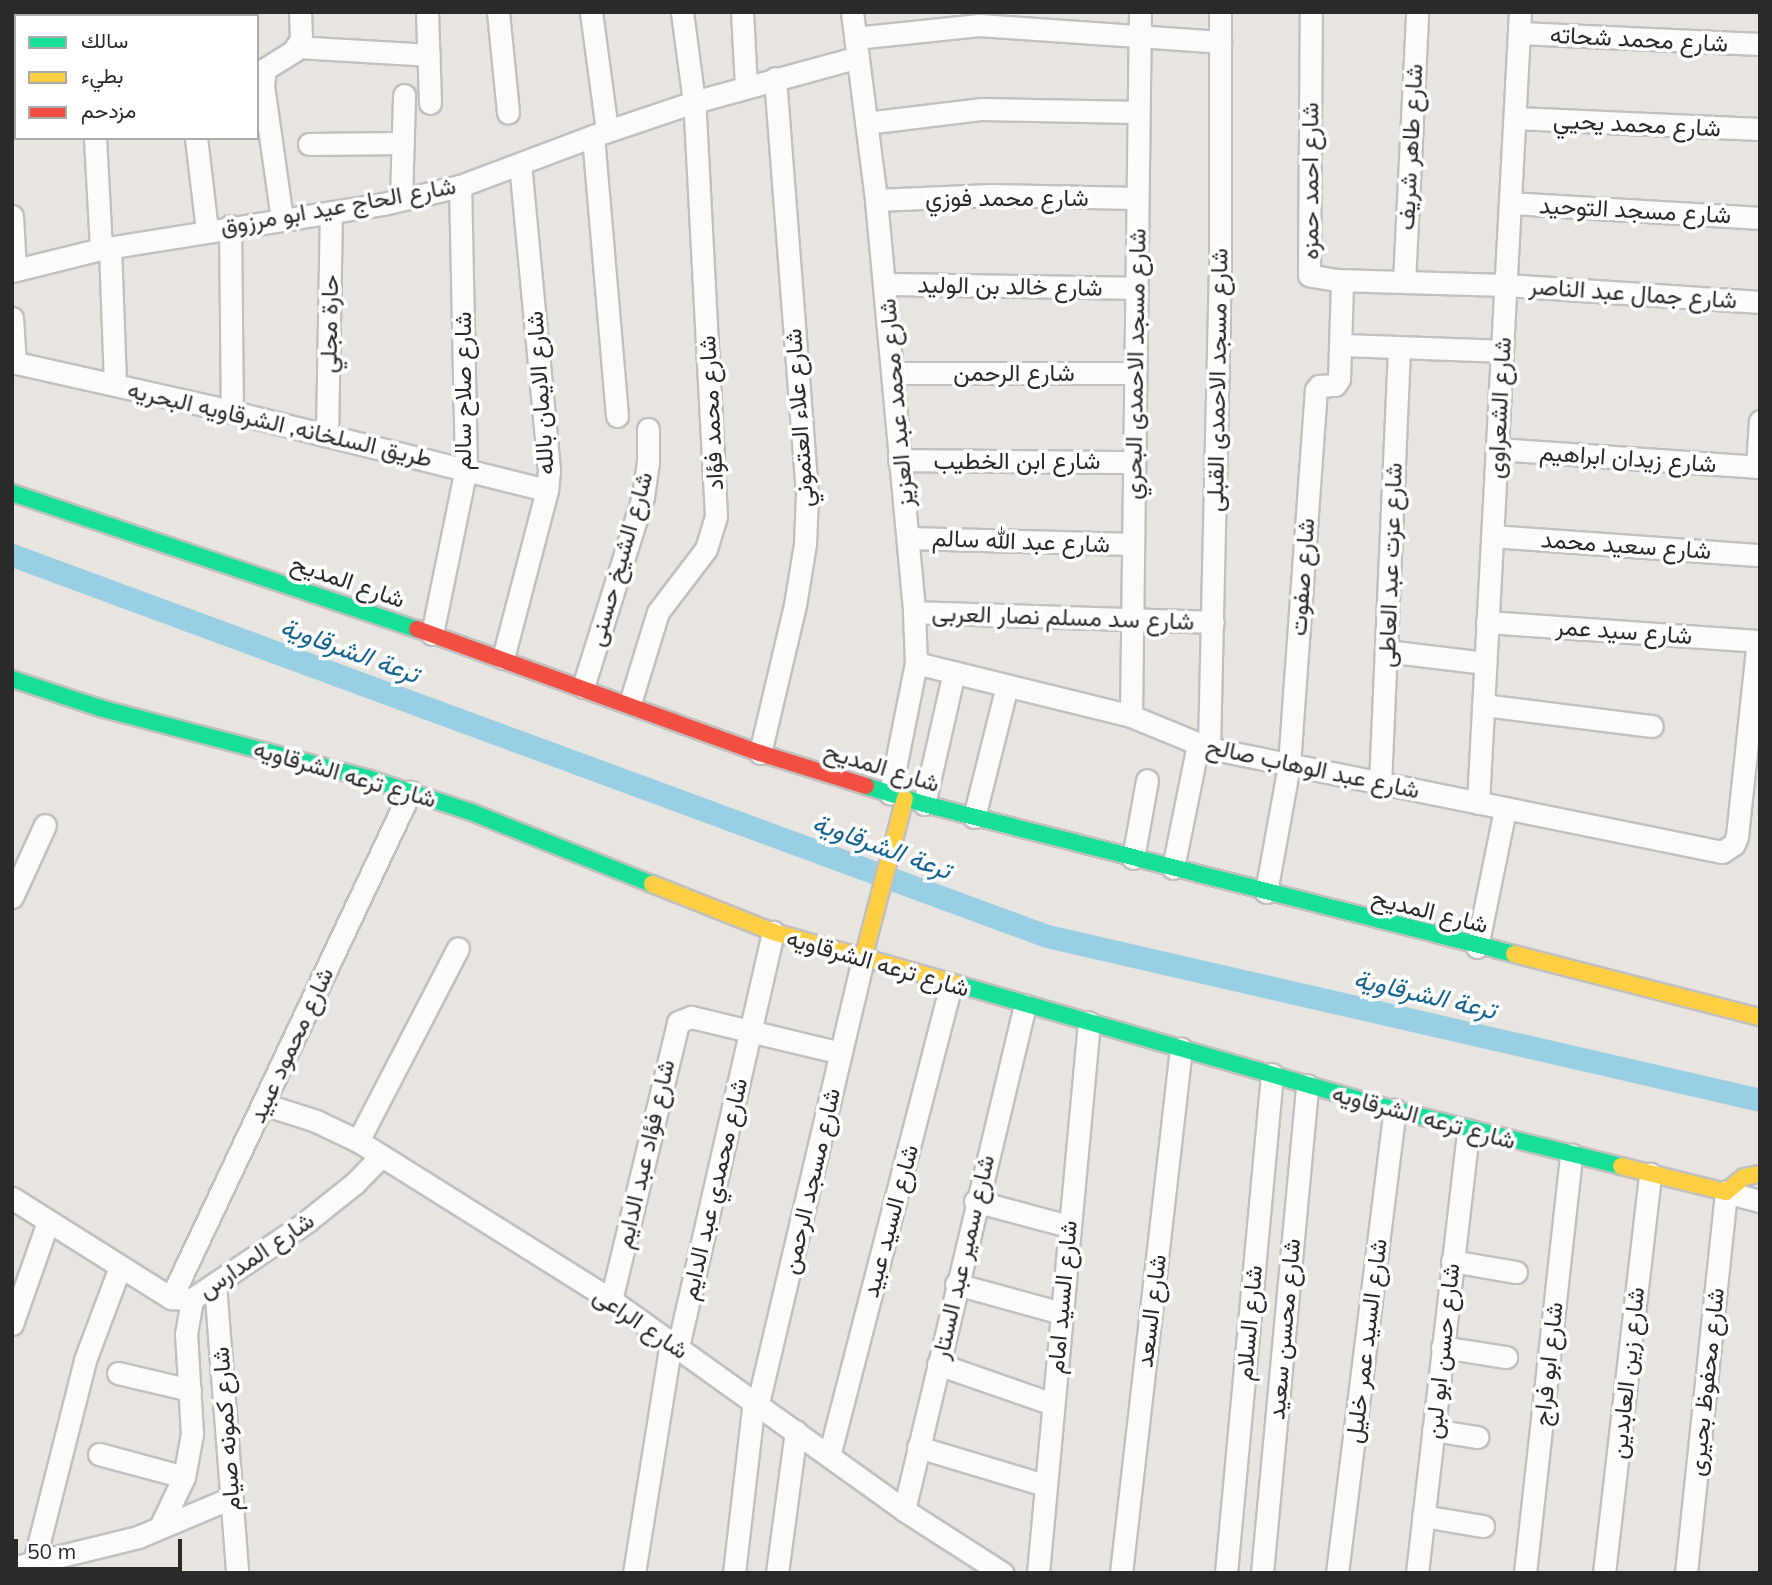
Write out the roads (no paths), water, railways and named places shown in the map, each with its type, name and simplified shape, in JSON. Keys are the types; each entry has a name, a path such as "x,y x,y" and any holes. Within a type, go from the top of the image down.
{"main road":[{"name":"شارع المديح","path":"12,493 503,658 760,753 906,799 1477,947 1760,1017"},
{"name":"شارع ترعه الشرقاويه","path":"12,679 100,708 410,792 471,812 773,932 863,959 1468,1130 1726,1192"},
{"path":"863,959 906,799"},
{"path":"1726,1192 1744,1177 1760,1174"}],"street":[{"path":"282,219 263,85 265,69 296,47 301,39 300,12"},
{"path":"427,12 430,103"},
{"path":"498,12 508,113"},
{"path":"591,12 617,416"},
{"name":"شارع محمد فؤاد","path":"630,703 658,612 706,549 716,516 694,102 682,12"},
{"path":"742,12 746,87"},
{"name":"شارع محمد عبد العزيز","path":"852,12 876,200 899,460 909,538 916,663 906,799"},
{"name":"شارع مسجد الاحمدى البحري","path":"1131,716 1140,12"},
{"name":"شارع مسجد الاحمدى القبلى","path":"1172,869 1203,746 1213,622 1220,263 1220,12"},
{"name":"شارع احمد حمزه","path":"1311,12 1309,275 1336,280 1342,285 1338,382 1316,390"},
{"name":"شارع طاهر شريف","path":"1404,282 1417,12"},
{"name":"شارع محمد شحاته","path":"1520,22 1760,44"},
{"name":"شارع الشعراوى","path":"1478,803 1520,22"},
{"name":"شارع الحاج عيد ابو مرزوق","path":"14,271 106,248 230,226 331,212 460,186 600,133 775,78 856,47 979,25 1220,42"},
{"path":"296,47 429,55"},
{"name":"شارع علاء العتموني","path":"760,753 795,605 805,544 807,494 775,78"},
{"path":"401,199 404,95"},
{"path":"866,123 982,109 1138,112"},
{"name":"شارع محمد يحيي","path":"1515,118 1760,130"},
{"path":"94,140 106,248 115,385"},
{"path":"196,140 208,230"},
{"path":"309,144 403,143"},
{"name":"شارع الايمان بالله","path":"503,658 547,490 549,470 520,164"},
{"name":"شارع صلاح سالم","path":"432,634 466,469 460,186"},
{"name":"شارع محمد فوزي","path":"876,200 991,195 1137,198"},
{"name":"شارع مسجد التوحيد","path":"1510,203 1760,218"},
{"name":"حارة مجلي","path":"327,436 331,212"},
{"path":"12,216 14,271"},
{"path":"230,226 232,412"},
{"name":"شارع جمال عبد الناصر","path":"1336,280 1506,285 1760,302"},
{"name":"شارع خالد بن الوليد","path":"885,284 1136,288"},
{"path":"12,318 14,362"},
{"path":"1340,345 1502,351"},
{"name":"شارع عزت عبد العاطى","path":"1380,784 1399,347"},
{"name":"طريق السلخانه, الشرقاويه البحريه","path":"14,362 232,412 547,490"},
{"name":"شارع الرحمن","path":"893,373 1135,373"},
{"name":"شارع صفوت","path":"1266,892 1289,765 1316,390"},
{"path":"1758,467 1760,421"},
{"name":"شارع الشيخ حسنى","path":"583,687 643,497 648,463 648,429"},
{"name":"شارع زيدان ابراهيم","path":"1497,449 1758,467"},
{"name":"شارع ابن الخطيب","path":"899,460 1134,462"},
{"name":"شارع سعيد محمد","path":"1492,536 1760,555"},
{"name":"شارع عبد الله سالم","path":"909,538 1133,544"},
{"name":"شارع سد مسلم نصار العربى","path":"914,612 1213,622"},
{"name":"شارع سيد عمر","path":"1487,622 1759,641"},
{"name":"شارع عبد الوهاب صالح","path":"916,663 1131,716 1203,746 1715,852 1728,849 1737,836 1759,641"},
{"path":"1386,651 1485,663"},
{"path":"906,799 954,672"},
{"path":"974,817 1007,686"},
{"path":"1483,705 1653,726"},
{"path":"1133,858 1147,780"},
{"name":"شارع محمود عبيد","path":"160,1527 184,1477 192,1434 182,1299 263,1104 410,792"},
{"path":"1477,947 1505,809"},
{"path":"12,897 45,825"},
{"name":"شارع محمدي عبد الدايم","path":"634,1573 674,1345 773,932"},
{"path":"358,1141 458,948"},
{"name":"شارع مسجد الرحمن","path":"734,1573 756,1402 863,959"},
{"name":"شارع السيد عبيد","path":"829,1456 951,985"},
{"name":"شارع سمير عبد الستار","path":"904,1510 975,1201 1025,1005"},
{"name":"شارع فؤاد عبد الدايم","path":"611,1300 675,1028 684,1018 691,1017 750,1031"},
{"name":"شارع السيد امام","path":"1038,1573 1068,1226 1089,1022"},
{"path":"750,1031 841,1053"},
{"name":"شارع السعد","path":"1121,1573 1181,1048"},
{"name":"شارع السلام","path":"1226,1573 1272,1074"},
{"name":"شارع محسن سعيد","path":"1262,1573 1307,1085"},
{"name":"شارع الراعى","path":"263,1104 316,1121 358,1141 611,1300 904,1510 1002,1573"},
{"name":"شارع السيد عمر خليل","path":"1337,1573 1395,1110"},
{"name":"شارع حسن ابو لبن","path":"1417,1573 1468,1130"},
{"name":"شارع ابو فراج","path":"1525,1573 1571,1155"},
{"name":"شارع المدارس","path":"12,1198 120,1268 182,1299 215,1284 306,1222 355,1183 381,1156"},
{"name":"شارع زين العابدين","path":"1604,1573 1650,1174"},
{"name":"شارع ترعه الشرقاويه","path":"1726,1192 1760,1200"},
{"name":"شارع محفوظ بحيرى","path":"1686,1573 1726,1192"},
{"path":"975,1201 1068,1226"},
{"path":"12,1324 48,1222"},
{"path":"1452,1261 1516,1272"},
{"path":"34,1562 85,1360 120,1268"},
{"name":"شارع كمونه صيام","path":"215,1284 237,1573"},
{"path":"956,1284 1060,1313"},
{"path":"1442,1348 1506,1357"},
{"path":"937,1364 1053,1404"},
{"path":"118,1373 190,1390"},
{"path":"1433,1430 1477,1437"},
{"path":"777,1573 796,1432"},
{"path":"918,1447 1045,1485"},
{"path":"99,1454 184,1477"},
{"path":"12,1567 98,1549 138,1537 231,1498"},
{"path":"1423,1516 1483,1526"}],"waterway":[{"name":"ترعة الشرقاوية","path":"12,555 1047,936 1760,1100"}]}
